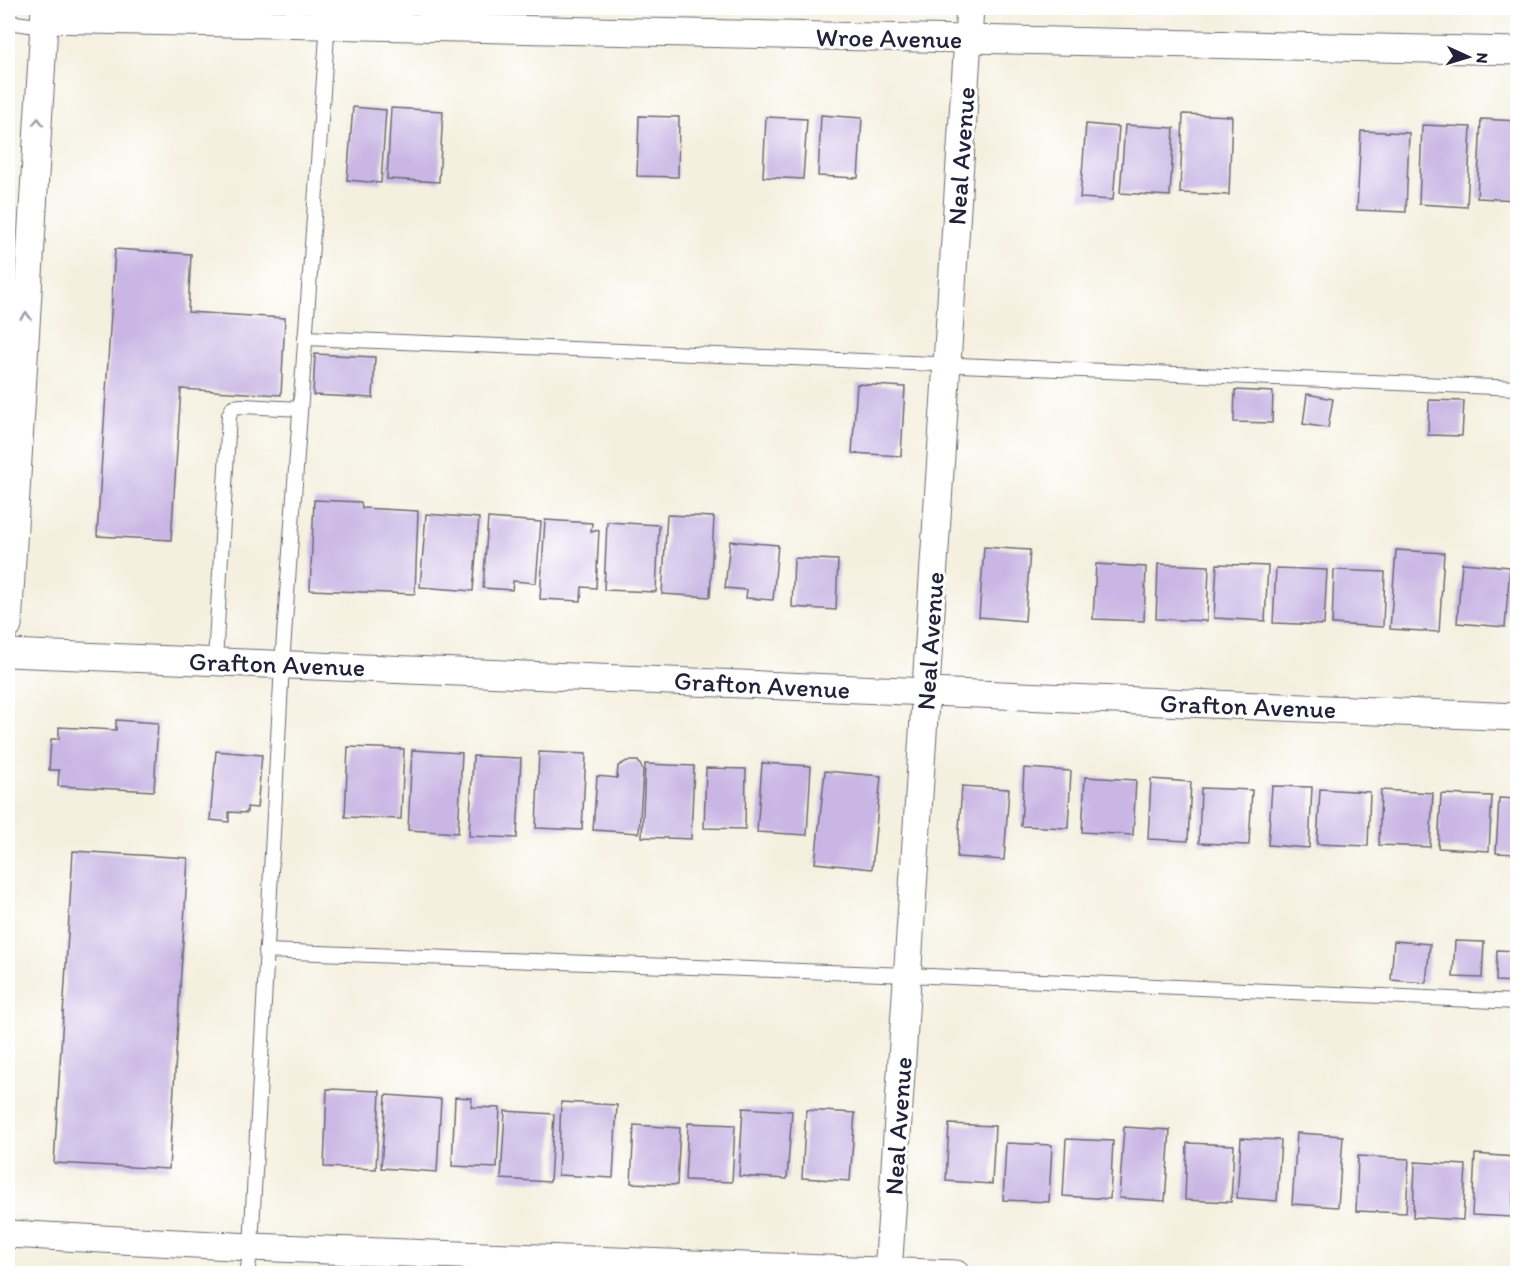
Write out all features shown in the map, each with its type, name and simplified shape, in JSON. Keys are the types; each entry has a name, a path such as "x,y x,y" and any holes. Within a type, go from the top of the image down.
{"street":[{"name":"Neal Avenue","path":"888,1272 970,8"},
{"name":"Wroe Avenue","path":"45,18 328,16 968,39 1518,51"},
{"path":"8,626 45,18"},
{"name":"Grafton Avenue","path":"8,653 1518,717"},
{"path":"8,1234 250,1247 956,1274"}],"lane":[{"path":"247,1274 282,664 328,16"},
{"path":"8,22 45,18"},
{"path":"305,338 1518,388"},
{"path":"215,661 229,415 233,407 242,406 300,410"},
{"path":"266,951 908,975 1518,1002"}],"building":[{"path":"353,107 386,110 381,183 347,180"},
{"path":"391,108 443,111 439,182 387,179"},
{"path":"1183,114 1232,116 1229,195 1180,193"},
{"path":"821,115 862,118 858,178 818,176"},
{"path":"639,116 679,117 678,177 637,176"},
{"path":"766,117 807,119 803,179 763,177"},
{"path":"1481,119 1518,121 1518,200 1477,198"},
{"path":"1086,124 1119,127 1113,200 1080,198"},
{"path":"1125,125 1174,128 1170,196 1120,193"},
{"path":"1422,125 1471,127 1467,207 1419,204"},
{"path":"1361,131 1409,133 1406,212 1357,210"},
{"path":"115,249 191,254 188,312 285,318 281,395 181,389 171,540 97,536"},
{"path":"315,354 375,357 373,398 313,395"},
{"path":"857,384 905,387 901,456 852,453"},
{"path":"1235,390 1273,392 1272,423 1234,422"},
{"path":"1307,394 1333,399 1328,428 1303,424"},
{"path":"1429,400 1464,401 1462,436 1428,435"},
{"path":"314,500 361,502 362,508 418,511 415,594 310,590"},
{"path":"426,514 479,518 473,591 420,587"},
{"path":"667,515 714,517 710,597 662,594"},
{"path":"488,518 541,522 536,583 513,581 512,590 483,588"},
{"path":"545,520 592,523 591,532 599,530 596,588 582,587 581,601 540,599"},
{"path":"607,522 659,525 656,592 604,590"},
{"path":"730,541 778,545 773,600 746,598 747,590 725,588"},
{"path":"984,547 1030,550 1025,621 979,617"},
{"path":"1396,550 1444,553 1439,632 1390,629"},
{"path":"794,558 838,560 836,610 792,607"},
{"path":"1462,563 1510,567 1505,627 1457,623"},
{"path":"1096,564 1146,567 1144,621 1093,619"},
{"path":"1158,564 1209,566 1207,621 1156,619"},
{"path":"1217,564 1268,566 1265,621 1214,618"},
{"path":"1276,568 1327,570 1324,625 1273,623"},
{"path":"1334,570 1385,572 1383,627 1332,624"},
{"path":"116,720 158,723 154,791 58,786 59,770 49,770 51,739 59,739 59,727 116,730"},
{"path":"348,747 404,749 401,819 345,817"},
{"path":"412,750 462,753 458,833 408,830"},
{"path":"216,751 262,755 257,808 247,807 247,813 229,812 229,822 210,820"},
{"path":"539,752 586,754 582,830 536,828"},
{"path":"473,756 521,758 517,838 469,836"},
{"path":"627,761 638,761 643,770 639,833 593,830 597,776 617,778 618,766"},
{"path":"762,763 811,766 807,835 757,832"},
{"path":"645,764 694,766 691,839 642,837"},
{"path":"706,768 746,769 745,829 704,828"},
{"path":"1024,768 1071,771 1068,828 1021,826"},
{"path":"825,771 881,776 872,869 815,863"},
{"path":"1085,777 1136,780 1133,835 1082,832"},
{"path":"1151,779 1191,782 1188,841 1148,839"},
{"path":"962,786 1009,789 1004,860 957,857"},
{"path":"1272,786 1312,787 1309,848 1268,845"},
{"path":"1201,788 1252,790 1249,845 1199,843"},
{"path":"1320,789 1370,792 1368,846 1317,844"},
{"path":"1381,790 1433,793 1430,847 1379,845"},
{"path":"1441,794 1492,796 1489,851 1438,848"},
{"path":"1499,798 1518,799 1518,854 1496,853"},
{"path":"73,851 188,858 169,1169 54,1163"},
{"path":"1394,941 1430,944 1426,983 1391,980"},
{"path":"1455,941 1484,942 1482,978 1453,977"},
{"path":"1497,950 1516,951 1515,982 1496,981"},
{"path":"327,1089 380,1091 376,1169 324,1167"},
{"path":"386,1095 441,1099 437,1172 381,1168"},
{"path":"455,1097 472,1098 471,1107 500,1108 497,1168 452,1166"},
{"path":"561,1102 617,1105 613,1178 558,1175"},
{"path":"743,1108 792,1111 787,1179 739,1176"},
{"path":"806,1110 855,1113 850,1181 802,1178"},
{"path":"505,1111 554,1114 550,1182 501,1179"},
{"path":"688,1123 735,1125 732,1182 685,1180"},
{"path":"949,1124 995,1126 992,1184 946,1181"},
{"path":"634,1125 680,1128 677,1185 631,1183"},
{"path":"1124,1127 1170,1130 1165,1201 1119,1198"},
{"path":"1297,1133 1343,1136 1338,1207 1292,1204"},
{"path":"1241,1138 1281,1140 1277,1201 1237,1198"},
{"path":"1066,1139 1113,1141 1110,1199 1063,1196"},
{"path":"1006,1143 1052,1145 1049,1202 1003,1200"},
{"path":"1187,1143 1234,1145 1231,1202 1185,1200"},
{"path":"1475,1154 1515,1157 1512,1217 1472,1215"},
{"path":"1358,1156 1409,1159 1406,1213 1356,1211"},
{"path":"1415,1162 1466,1165 1463,1220 1413,1217"}]}
